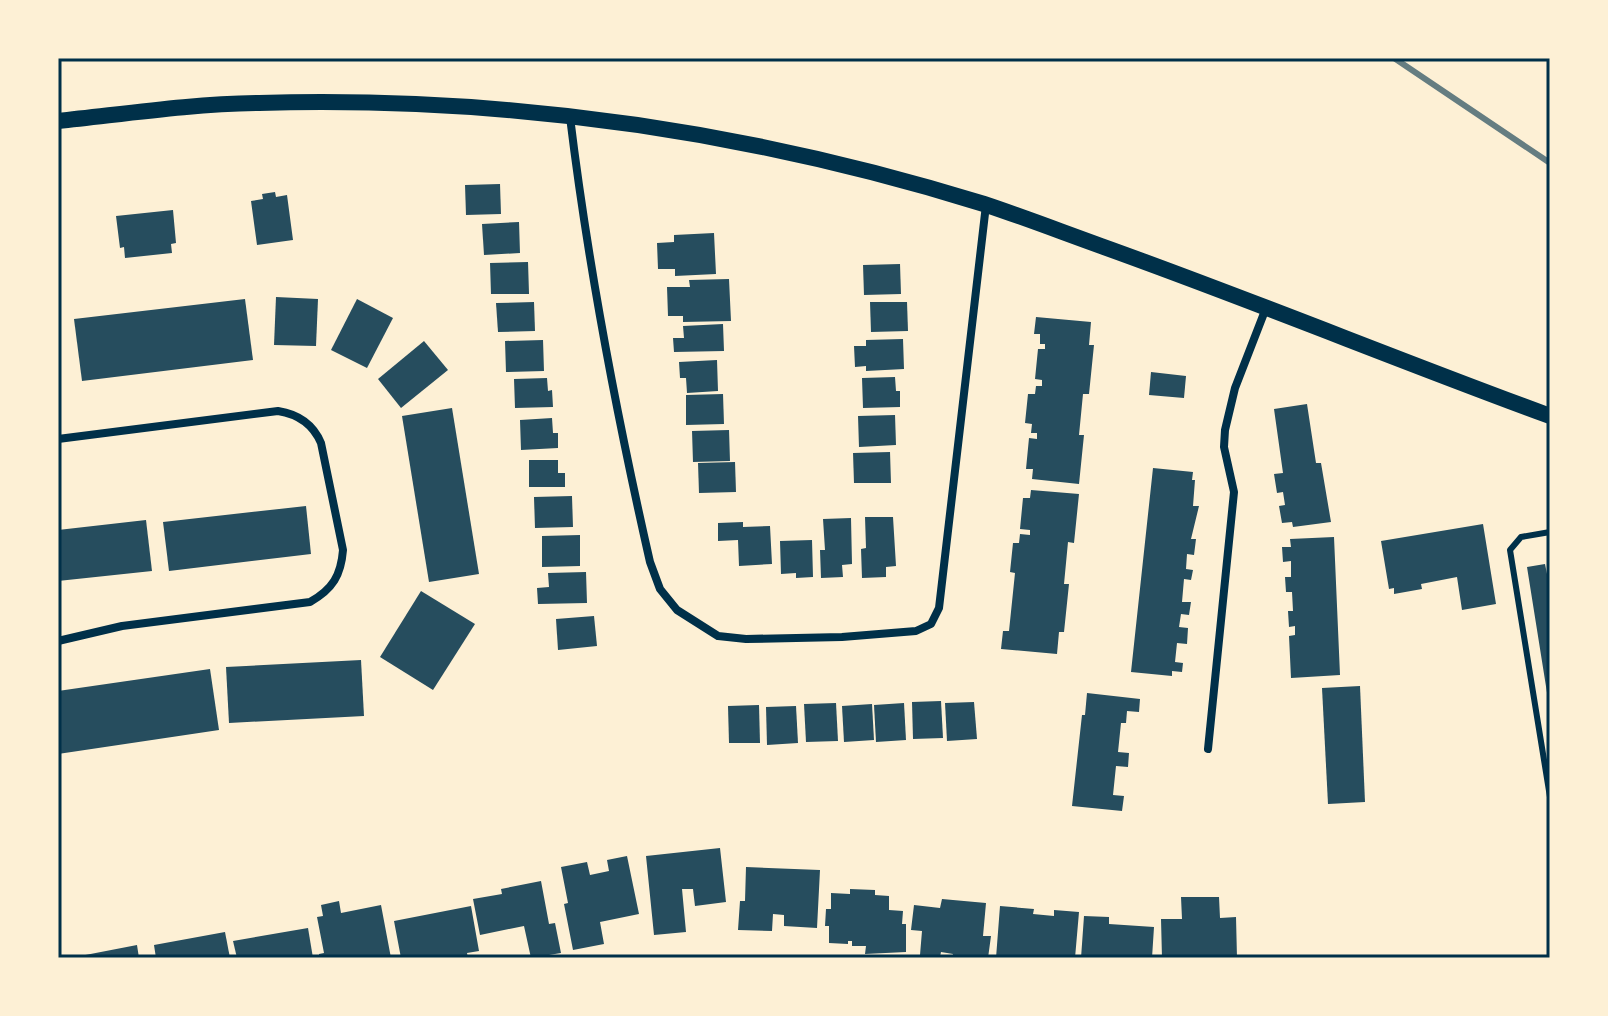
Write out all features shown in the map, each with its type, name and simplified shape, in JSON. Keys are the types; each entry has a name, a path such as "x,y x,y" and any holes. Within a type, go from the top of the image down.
{"main road":[{"path":"58,121 162,109 269,102 421,104 650,126 806,156 986,205 1267,307 1550,416"}],"street":[{"path":"570,116 578,187 650,562 660,589 677,610 718,636 746,639 842,637 916,631 931,624 939,608 986,205"},
{"path":"1208,749 1234,492 1224,447 1225,430 1235,388 1267,307"},
{"path":"58,439 278,411 290,413 309,426 321,443 343,550 338,577 332,587 310,602 122,626 58,641"}],"lane":[{"path":"1550,532 1521,537 1510,550 1550,797"}],"building":[{"path":"500,184 501,214 466,215 465,185"},
{"path":"275,192 276,197 287,195 293,240 257,245 251,201 263,199 262,194"},
{"path":"173,210 176,243 171,244 172,253 125,258 124,247 120,248 116,216"},
{"path":"519,222 520,253 484,255 482,224"},
{"path":"714,233 716,274 675,276 675,269 658,269 657,243 674,242 674,235"},
{"path":"528,262 529,294 491,294 490,263"},
{"path":"900,264 901,294 864,295 863,265"},
{"path":"729,279 731,321 683,322 683,316 668,316 667,287 690,287 689,280"},
{"path":"276,297 318,299 316,346 274,345"},
{"path":"245,299 253,360 82,381 74,319"},
{"path":"357,299 393,318 367,368 331,350"},
{"path":"534,302 535,331 498,332 496,303"},
{"path":"870,302 907,302 908,331 871,332"},
{"path":"1036,317 1091,322 1089,345 1094,345 1089,394 1083,394 1079,435 1084,435 1079,484 1032,479 1033,469 1026,469 1029,438 1037,439 1037,433 1031,433 1032,424 1025,423 1028,394 1035,394 1036,386 1042,386 1042,380 1035,379 1038,349 1045,349 1045,344 1040,344 1040,334 1034,334"},
{"path":"723,324 724,351 674,352 673,338 684,338 683,326"},
{"path":"903,339 904,369 866,371 866,366 855,367 854,346 866,346 866,340"},
{"path":"543,340 544,371 506,372 505,341"},
{"path":"424,341 448,370 401,408 378,379"},
{"path":"717,360 718,391 687,393 686,378 680,378 679,362"},
{"path":"1151,372 1186,376 1184,398 1149,395"},
{"path":"895,377 896,391 900,391 900,407 863,408 862,378"},
{"path":"547,378 548,391 552,390 553,407 515,408 514,379"},
{"path":"723,394 724,424 686,425 686,395"},
{"path":"1307,404 1316,463 1321,463 1331,522 1293,527 1292,522 1282,523 1279,506 1285,505 1283,492 1277,493 1274,474 1283,473 1274,409"},
{"path":"452,408 479,574 429,582 402,416"},
{"path":"895,415 896,445 859,447 858,416"},
{"path":"552,418 553,433 558,433 558,448 521,450 520,420"},
{"path":"729,430 730,461 693,462 692,431"},
{"path":"890,452 891,483 854,483 853,453"},
{"path":"529,460 558,460 558,473 565,473 565,487 529,487"},
{"path":"735,462 736,492 699,493 698,463"},
{"path":"1153,468 1193,472 1193,506 1199,506 1191,539 1196,539 1194,555 1187,554 1186,569 1193,570 1191,580 1184,579 1182,602 1191,602 1189,615 1181,614 1179,627 1188,628 1187,644 1177,643 1175,662 1183,663 1182,672 1172,671 1172,676 1131,672"},
{"path":"1031,490 1079,494 1074,543 1068,542 1064,584 1069,584 1064,632 1059,632 1057,654 1001,649 1003,631 1009,631 1015,573 1010,572 1013,543 1019,543 1020,534 1030,535 1030,530 1020,529 1023,498 1030,498"},
{"path":"572,496 573,527 535,528 534,497"},
{"path":"306,506 311,554 169,571 163,522"},
{"path":"865,517 893,517 896,566 886,567 886,577 862,578 861,549 866,548"},
{"path":"851,518 852,564 842,565 843,577 821,578 820,550 825,550 823,519"},
{"path":"146,520 152,571 58,581 58,530"},
{"path":"743,522 743,527 770,526 772,564 739,566 738,540 718,541 718,523"},
{"path":"1483,524 1496,604 1462,610 1457,577 1421,584 1422,589 1394,594 1394,588 1389,589 1381,541"},
{"path":"580,535 580,566 542,567 542,536"},
{"path":"1334,537 1340,675 1291,678 1289,636 1295,635 1295,626 1289,627 1288,611 1293,611 1292,592 1286,592 1285,577 1291,577 1291,561 1283,562 1282,547 1291,547 1290,539"},
{"path":"812,540 813,577 796,578 796,573 781,574 780,541"},
{"path":"1545,564 1547,574 1550,574 1548,699 1527,567"},
{"path":"586,572 587,603 538,604 537,588 549,587 548,573"},
{"path":"421,591 475,624 433,690 380,657"},
{"path":"594,616 597,646 558,650 556,619"},
{"path":"361,660 364,716 229,723 226,667"},
{"path":"210,669 219,730 58,754 58,691"},
{"path":"1360,686 1365,802 1328,804 1322,688"},
{"path":"1087,693 1140,699 1139,712 1127,711 1126,723 1121,723 1118,752 1129,753 1128,767 1116,766 1113,795 1124,796 1122,811 1072,806"},
{"path":"941,701 943,738 913,739 912,702"},
{"path":"974,702 977,739 947,741 945,703"},
{"path":"836,703 838,741 806,742 804,704"},
{"path":"904,703 906,740 876,742 874,705"},
{"path":"872,704 874,740 844,742 842,706"},
{"path":"759,705 760,743 729,743 728,706"},
{"path":"796,706 798,743 767,745 766,707"},
{"path":"720,848 726,902 695,906 693,889 682,889 686,932 654,935 646,856"},
{"path":"627,856 639,914 600,922 604,944 573,950 561,867 587,862 590,875 609,871 607,860"},
{"path":"746,867 820,870 817,928 784,926 784,915 773,914 772,931 738,930 740,901 745,901"},
{"path":"541,881 549,924 555,923 561,953 531,958 524,926 480,935 473,899 502,894 501,889"},
{"path":"850,889 875,890 875,895 889,896 889,910 903,911 906,952 865,954 866,946 852,946 852,941 848,944 829,943 829,926 825,926 826,909 831,909 831,893 850,894"},
{"path":"1181,897 1219,897 1220,918 1236,917 1237,958 1162,958 1161,919 1182,919"},
{"path":"942,899 986,903 983,936 991,936 988,958 952,958 953,954 941,952 940,957 920,955 922,931 911,930 914,905 940,908"},
{"path":"339,901 341,913 381,905 391,958 319,958 319,954 324,953 317,917 323,916 321,905"},
{"path":"471,906 479,951 467,953 468,958 401,958 394,921"},
{"path":"1000,906 1034,909 1033,914 1054,916 1054,910 1079,912 1075,958 996,958"},
{"path":"1084,916 1109,917 1109,924 1154,927 1152,958 1081,958"},
{"path":"308,928 313,958 237,958 233,941"},
{"path":"225,932 230,958 156,958 154,945"},
{"path":"137,945 139,958 75,958 75,957"}],"railway":[{"path":"1394,58 1550,163"}]}
